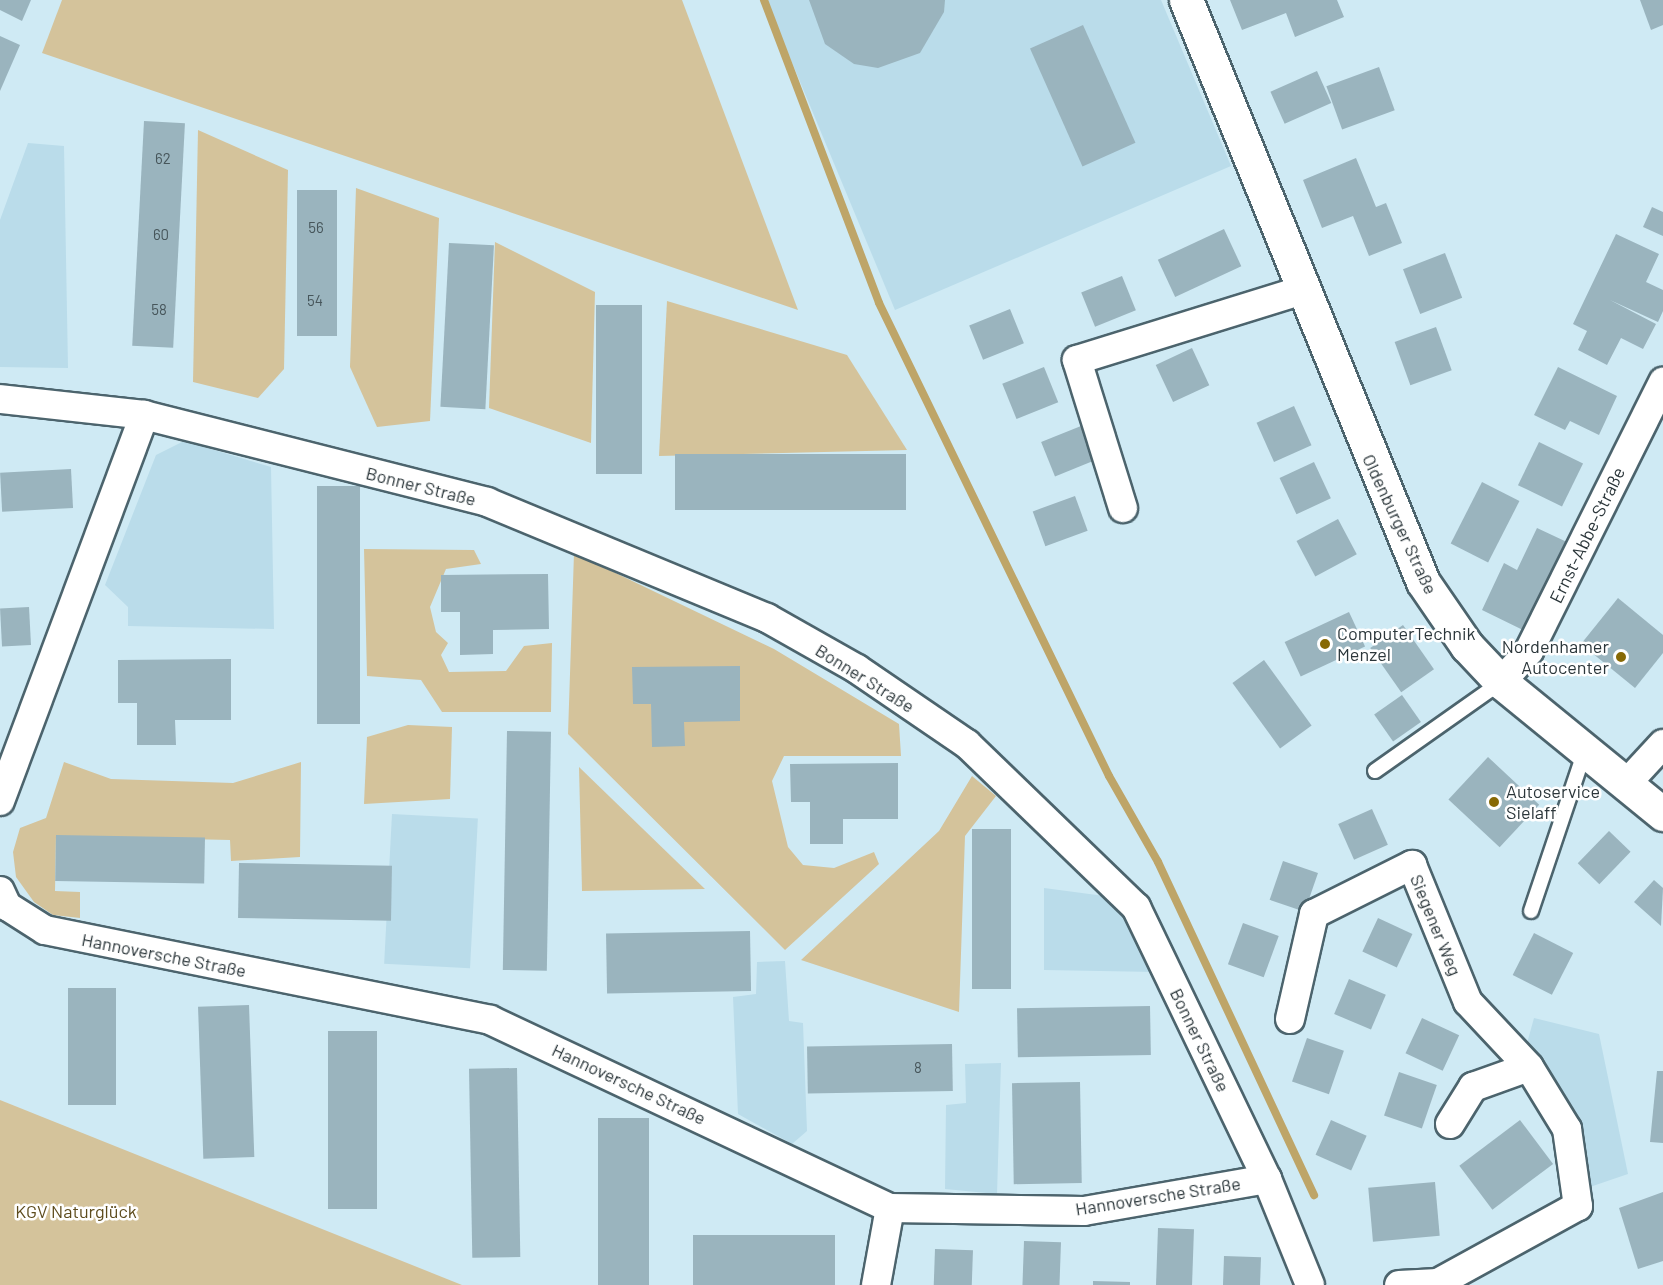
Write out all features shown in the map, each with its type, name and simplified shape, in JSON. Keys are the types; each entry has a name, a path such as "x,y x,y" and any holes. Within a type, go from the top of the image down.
{"street":[{"name":"Oldenburger Straße","path":"1186,0 1300,291 1423,582 1467,646 1501,682 1663,814"},
{"path":"1123,508 1077,360 1300,291"},
{"name":"Ernst-Abbe-Straße","path":"1501,682 1529,651 1663,382"},
{"name":"Bonner Straße","path":"0,399 144,415 487,502 767,618 857,669 967,744 1136,907 1267,1179 1310,1285"},
{"path":"0,801 144,415"},
{"path":"1627,783 1663,744"},
{"name":"Siegener Weg","path":"1290,1019 1314,914 1412,865 1468,1002 1529,1067 1567,1129 1578,1206 1438,1283 1399,1285"},
{"name":"Hannoversche Straße","path":"0,891 7,906 45,930 490,1020 890,1208 1084,1211 1267,1179"},
{"path":"1450,1124 1473,1087 1529,1067"},
{"path":"876,1285 890,1208"}],"lane":[{"path":"1375,771 1501,682"},
{"path":"1532,911 1585,750"}],"shaded area":[{"path":"766,0 1161,0 1231,166 895,310"},
{"path":"28,143 64,146 68,368 0,367 0,220"},
{"path":"184,441 271,467 274,629 128,626 128,607 105,585 156,455"},
{"path":"392,814 478,819 470,968 384,964"},
{"path":"1044,888 1112,897 1156,972 1044,970"},
{"path":"785,961 789,1021 803,1023 807,1131 792,1144 738,1114 733,997 756,994 757,962"},
{"path":"1534,1018 1599,1034 1628,1174 1584,1189 1526,1047"},
{"path":"1001,1063 997,1194 945,1189 946,1105 966,1103 965,1064"}],"green space":[{"path":"62,0 682,0 798,310 42,53"},
{"path":"198,130 288,170 284,369 258,398 193,382"},
{"path":"356,188 439,218 430,421 377,427 350,367"},
{"path":"495,242 595,292 591,443 489,408"},
{"path":"667,301 847,355 907,450 659,456"},
{"path":"364,549 474,550 481,564 446,569 430,607 436,632 448,643 441,655 449,672 506,671 524,646 552,643 551,712 442,712 421,680 367,676"},
{"path":"574,553 774,649 899,724 901,756 784,756 772,781 788,847 803,865 834,868 874,852 879,864 785,950 568,734"},
{"path":"408,725 452,727 450,799 364,804 367,737"},
{"path":"64,762 111,779 233,783 301,762 300,857 231,861 230,840 56,836 55,891 80,892 80,918 53,915 34,902 16,877 13,852 20,828 46,818"},
{"path":"579,767 705,889 582,891"},
{"path":"972,776 996,796 965,836 959,1012 801,960 939,831"},
{"name":"KGV Naturglück","path":"0,1100 462,1285 0,1285"}],"building":[{"path":"0,0 31,0 22,21 0,10"},
{"path":"809,0 945,0 944,12 920,53 878,68 854,64 825,44"},
{"path":"1230,0 1337,0 1344,17 1295,37 1286,13 1242,30"},
{"path":"1640,0 1663,0 1663,25 1651,30"},
{"path":"1083,25 1135,143 1082,166 1030,49"},
{"path":"0,36 20,45 0,91"},
{"path":"1379,67 1395,110 1342,129 1326,86"},
{"path":"1317,71 1331,103 1285,124 1270,92"},
{"path":"144,121 185,123 173,348 132,346"},
{"path":"1356,158 1376,207 1386,203 1402,243 1369,256 1353,216 1322,228 1303,180"},
{"path":"297,190 337,190 337,336 297,336"},
{"path":"1652,207 1663,212 1663,236 1643,227"},
{"path":"1224,229 1241,266 1175,297 1158,260"},
{"path":"1616,234 1659,254 1646,282 1663,290 1663,311 1658,322 1610,300 1656,324 1643,349 1621,338 1607,365 1578,350 1587,331 1573,324"},
{"path":"449,243 494,245 485,409 440,407"},
{"path":"1445,253 1462,298 1420,314 1403,269"},
{"path":"1122,276 1136,310 1095,327 1081,292"},
{"path":"596,305 642,305 642,474 596,474"},
{"path":"1010,309 1024,343 983,360 969,325"},
{"path":"1436,327 1452,370 1410,385 1395,342"},
{"path":"1192,348 1209,385 1173,402 1156,365"},
{"path":"1044,367 1058,402 1017,419 1002,384"},
{"path":"1558,367 1617,396 1599,435 1570,421 1565,430 1534,415"},
{"path":"1294,406 1311,445 1274,462 1257,423"},
{"path":"1081,426 1095,460 1055,476 1041,442"},
{"path":"1539,442 1583,463 1562,507 1518,485"},
{"path":"675,454 906,454 906,510 675,510"},
{"path":"1314,462 1331,498 1296,514 1280,478"},
{"path":"71,469 73,508 2,512 0,473"},
{"path":"1482,482 1519,501 1488,563 1451,543"},
{"path":"317,486 360,486 360,724 317,724"},
{"path":"1075,496 1088,531 1045,546 1033,511"},
{"path":"1338,519 1357,554 1315,576 1297,541"},
{"path":"1537,528 1569,543 1527,632 1482,610 1504,563 1517,570"},
{"path":"548,574 549,629 493,630 493,654 460,655 460,612 441,612 441,575"},
{"path":"1618,598 1663,635 1663,653 1635,688 1581,644"},
{"path":"29,607 31,645 2,646 0,609"},
{"name":"ComputerTechnik Menzel","path":"1349,612 1365,646 1301,676 1285,642"},
{"path":"1403,625 1434,669 1401,692 1370,648"},
{"path":"231,659 231,720 175,720 176,745 137,745 137,703 118,703 118,660"},
{"path":"1264,660 1312,726 1280,748 1232,683"},
{"path":"740,666 740,721 684,722 685,746 652,747 651,704 633,704 632,667"},
{"path":"1402,695 1421,722 1393,742 1374,715"},
{"path":"507,731 551,732 547,971 503,970"},
{"name":"Autoservice Sielaff","path":"1488,757 1539,805 1500,847 1448,799"},
{"path":"898,763 898,819 843,819 843,844 810,844 810,802 791,802 790,764"},
{"path":"1372,809 1388,845 1354,860 1338,824"},
{"path":"972,829 1011,829 1011,989 972,989"},
{"path":"1609,831 1631,852 1599,884 1578,863"},
{"path":"56,835 205,838 204,884 55,881"},
{"path":"1283,861 1318,873 1305,912 1270,900"},
{"path":"239,863 392,866 391,921 238,918"},
{"path":"1654,880 1663,888 1661,926 1634,902"},
{"path":"1378,918 1412,934 1397,968 1362,952"},
{"path":"1243,923 1279,936 1264,977 1228,964"},
{"path":"750,931 751,991 607,994 606,934"},
{"path":"1534,933 1573,953 1552,995 1513,975"},
{"path":"1349,979 1386,995 1371,1030 1334,1014"},
{"path":"68,988 116,988 116,1105 68,1105"},
{"path":"249,1005 254,1157 203,1159 198,1007"},
{"path":"1150,1006 1151,1055 1018,1057 1017,1008"},
{"path":"1422,1018 1459,1035 1443,1071 1406,1053"},
{"path":"328,1031 377,1031 377,1209 328,1209"},
{"path":"1307,1038 1344,1051 1329,1094 1292,1081"},
{"path":"952,1044 953,1091 808,1094 807,1047"},
{"path":"517,1068 520,1257 472,1258 469,1069"},
{"path":"1657,1071 1663,1071 1663,1143 1650,1142"},
{"path":"1399,1072 1437,1085 1422,1129 1384,1115"},
{"path":"1080,1082 1082,1183 1014,1184 1012,1083"},
{"path":"598,1118 649,1118 649,1285 598,1285"},
{"path":"1331,1120 1367,1136 1351,1171 1316,1155"},
{"path":"1520,1120 1553,1164 1492,1210 1459,1166"},
{"path":"1435,1182 1440,1236 1373,1242 1368,1188"},
{"path":"1663,1192 1663,1261 1638,1269 1619,1208"},
{"path":"1158,1228 1194,1229 1192,1285 1156,1285"},
{"path":"693,1235 835,1235 835,1285 693,1285"},
{"path":"1024,1241 1061,1242 1059,1285 1022,1285"},
{"path":"935,1249 973,1250 972,1285 934,1285"},
{"path":"1224,1256 1261,1257 1260,1285 1223,1285"},
{"path":"1093,1281 1130,1282 1130,1285 1093,1285"}],"waterway":[{"path":"764,0 879,303 1109,776 1158,862 1314,1195"}],"place":[{"name":"ComputerTechnik Menzel","path":"1325,644"},
{"name":"Nordenhamer Autocenter","path":"1621,657"},
{"name":"Autoservice Sielaff","path":"1494,802"}]}
